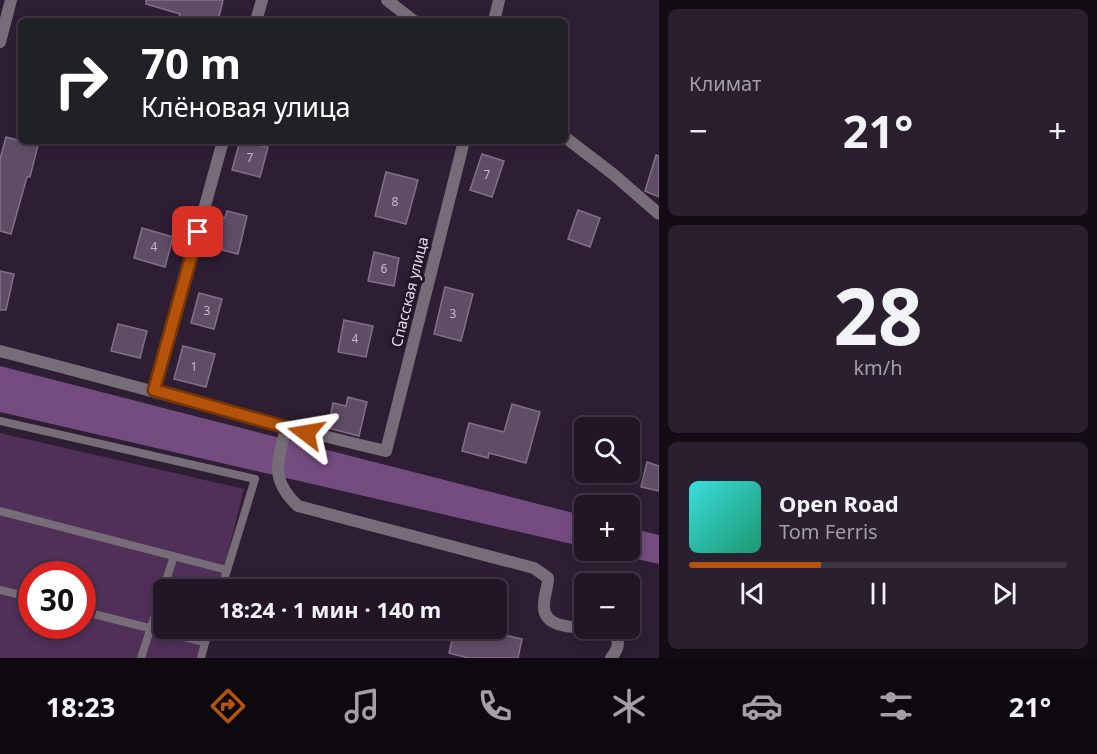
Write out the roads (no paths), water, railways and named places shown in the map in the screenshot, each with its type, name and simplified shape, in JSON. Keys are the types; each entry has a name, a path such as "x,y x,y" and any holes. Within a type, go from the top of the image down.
{"street":[{"path":"0,42 11,0"},
{"path":"257,18 262,0"},
{"path":"387,0 410,18"},
{"path":"495,18 499,0"},
{"path":"568,140 613,174 659,214"},
{"path":"154,390 222,144"},
{"name":"Спасская улица","path":"286,428 386,450 463,144"},
{"path":"0,351 154,390 286,428 276,468 283,489 298,506 534,568 548,578 543,607 545,615 564,626 574,627"},
{"path":"611,658 616,639"}],"lane":[{"path":"0,421 255,479 224,579"},
{"path":"0,511 227,570"},
{"path":"141,658 174,556"},
{"path":"0,590 18,594"},
{"path":"96,614 204,642"},
{"path":"201,658 205,639"}]}
